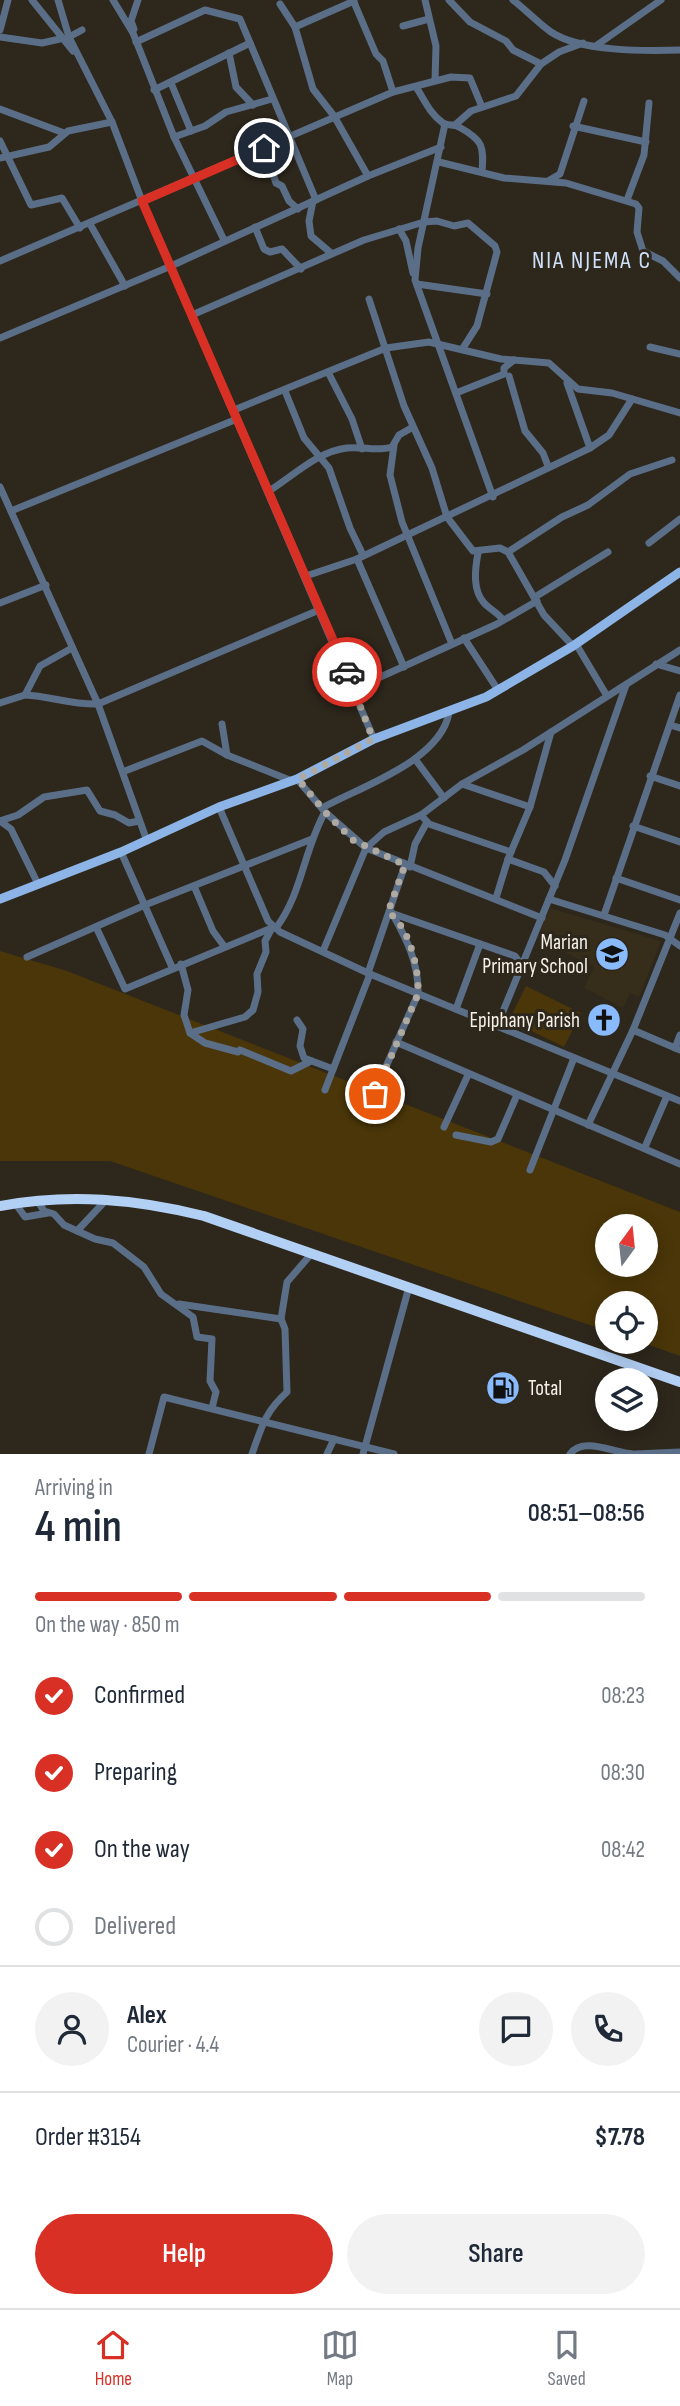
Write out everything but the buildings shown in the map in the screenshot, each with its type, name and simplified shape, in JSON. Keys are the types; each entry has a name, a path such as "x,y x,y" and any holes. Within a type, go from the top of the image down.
{"highway":[{"path":"0,1206 37,1200 108,1198 150,1202 204,1216 680,1382"}],"main road":[{"path":"0,899 37,882 148,841 219,807 295,780 373,739 449,713 498,690 574,645 680,572"}],"street":[{"path":"0,30 8,0"},
{"path":"32,0 76,54 112,122 142,201 306,576 373,739"},
{"path":"58,0 64,38"},
{"path":"113,0 137,41"},
{"path":"138,0 131,21 154,90 193,178 225,240"},
{"path":"295,27 354,0 376,54 383,61 393,92"},
{"path":"425,0 437,63 435,80"},
{"path":"449,0 470,22 505,40 513,50 541,64"},
{"path":"513,0 551,33 583,43 629,50 680,50"},
{"path":"597,45 627,27 661,0"},
{"path":"211,1 212,11"},
{"path":"280,4 295,27 313,89 334,116 368,176"},
{"path":"137,41 202,11 240,19 315,200 309,221 311,236 331,253"},
{"path":"403,26 429,19"},
{"path":"0,37 42,43 82,30"},
{"path":"154,90 250,43"},
{"path":"455,125 469,113 522,92 541,64 559,51 583,43"},
{"path":"229,53 236,87 253,105"},
{"path":"0,261 80,229 289,135 393,92 451,77 471,78 482,107"},
{"path":"171,83 191,131"},
{"path":"416,87 430,110 445,124 455,125 481,143 484,148 482,172"},
{"path":"174,136 191,131 226,112 272,99"},
{"path":"548,182 560,174 573,126 584,101"},
{"path":"627,200 633,190 646,142 649,103"},
{"path":"0,109 64,134"},
{"path":"0,158 48,147 64,134 112,122"},
{"path":"416,282 424,222 445,124"},
{"path":"573,126 646,142"},
{"path":"0,141 31,205 60,197 80,229"},
{"path":"264,148 276,183 282,186 289,201 298,209"},
{"path":"0,338 171,266 368,176 441,148"},
{"path":"439,162 505,178 566,183 627,200 639,208 637,232 643,251 663,261 680,278"},
{"path":"560,174 566,183"},
{"path":"192,315 301,269 331,253 399,229 424,222 437,221 454,226 470,223 495,246 497,252 487,293 471,339 463,348"},
{"path":"90,224 125,286"},
{"path":"255,227 264,249 270,252 282,249 301,269"},
{"path":"399,229 493,497"},
{"path":"416,282 487,293"},
{"path":"369,299 413,427 432,468 447,517 465,544 478,552 500,548 508,552 544,615 574,645 607,696"},
{"path":"234,410 387,348 440,344 501,359 551,363 566,382 590,448"},
{"path":"650,347 680,354"},
{"path":"456,393 504,374 505,368 515,360"},
{"path":"328,372 352,419 362,449"},
{"path":"509,376 525,431 540,449 548,466"},
{"path":"566,382 578,389 612,393 680,413"},
{"path":"285,391 304,438 329,468 360,557 404,667"},
{"path":"306,576 360,557 493,497 548,466 590,448 609,435 632,399"},
{"path":"11,510 237,419"},
{"path":"413,427 399,435 394,445 390,475 408,535 453,644"},
{"path":"269,491 318,458 346,448 377,451 394,445"},
{"path":"508,552 562,517 589,505 629,474 672,460"},
{"path":"0,488 98,704 125,771 139,821 148,841"},
{"path":"649,543 680,519"},
{"path":"478,552 475,576 480,594 486,605 503,620"},
{"path":"354,689 503,620 608,552"},
{"path":"0,603 46,585"},
{"path":"0,703 25,695 44,700 62,700 71,705 98,704 319,610"},
{"path":"464,638 498,690"},
{"path":"25,695 40,666 72,648"},
{"path":"323,951 366,848 391,827 421,815 462,784 551,732 680,650"},
{"path":"656,664 680,671"},
{"path":"497,1026 555,886 626,684"},
{"path":"604,915 680,695"},
{"path":"190,1033 244,1017 253,1010 258,992 257,974 266,952 265,941 287,912 323,810 415,759 438,741 449,713"},
{"path":"222,724 227,755"},
{"path":"670,725 680,728"},
{"path":"496,898 509,855 530,807 551,732"},
{"path":"125,771 202,741 227,755 295,780 323,810 366,848 542,918"},
{"path":"415,759 444,798"},
{"path":"650,776 680,786"},
{"path":"462,784 530,807"},
{"path":"0,821 18,815 44,797 87,790 100,811 129,823 139,821"},
{"path":"219,807 242,866 268,921 274,928 418,994 680,1101"},
{"path":"421,815 427,822 544,872 555,886"},
{"path":"0,821 12,829 37,882"},
{"path":"325,1090 415,844 427,822"},
{"path":"633,826 680,842"},
{"path":"27,957 97,929 145,905 312,839"},
{"path":"121,852 172,967"},
{"path":"616,878 680,900"},
{"path":"194,886 213,931 224,946"},
{"path":"549,899 669,937 680,946"},
{"path":"390,913 515,956 523,968"},
{"path":"374,1106 377,1087 418,994 418,979 409,943 390,913"},
{"path":"589,1125 633,1030 680,913"},
{"path":"97,929 125,989 172,967 274,928"},
{"path":"456,1009 480,944"},
{"path":"181,964 188,990 184,1015 190,1033 205,1043 239,1051 291,1071 312,1061"},
{"path":"297,1020 303,1030 300,1048 304,1058 333,1069"},
{"path":"633,1030 677,1049 680,1035"},
{"path":"396,1042 680,1164"},
{"path":"530,1170 574,1058"},
{"path":"444,1127 468,1074"},
{"path":"456,1135 491,1142 498,1139 517,1095"},
{"path":"645,1147 667,1096"},
{"path":"77,1231 100,1210 108,1198"},
{"path":"37,1200 48,1213 77,1231 95,1239 113,1242 144,1267 160,1293 193,1317 197,1337 210,1338 213,1342 210,1381 216,1392 212,1408"},
{"path":"15,1203 26,1217 48,1213"},
{"path":"253,1454 264,1421 274,1404 287,1393 285,1329 281,1319 287,1282 312,1253"},
{"path":"364,1451 409,1287"},
{"path":"178,1304 281,1319"},
{"path":"149,1454 164,1397 334,1439 364,1451 394,1454"},
{"path":"327,1454 334,1439"},
{"path":"570,1454 585,1446 634,1454 680,1452"}],"shaded area":[{"name":"Marian Primary School","path":"550,908 661,941 639,997 630,993 623,1008 584,988 594,967 537,938"},
{"path":"0,951 67,971 680,1212 680,1356 658,1348 658,1291 595,1291 595,1327 110,1161 0,1161"},
{"path":"526,986 581,1013 564,1047 509,1020"}],"way so far":[{"path":"347,672 373,739 298,779 353,840 405,865 388,912 408,941 418,979 418,994 375,1094"}],"place":[{"name":"Marian Primary School","path":"612,954"},
{"name":"Epiphany Parish","path":"604,1020"},
{"name":"Total","path":"503,1388"}],"district":[{"name":"NIA NJEMA C","path":"592,260"}],"route":[{"path":"264,148 142,201 347,672"}]}
